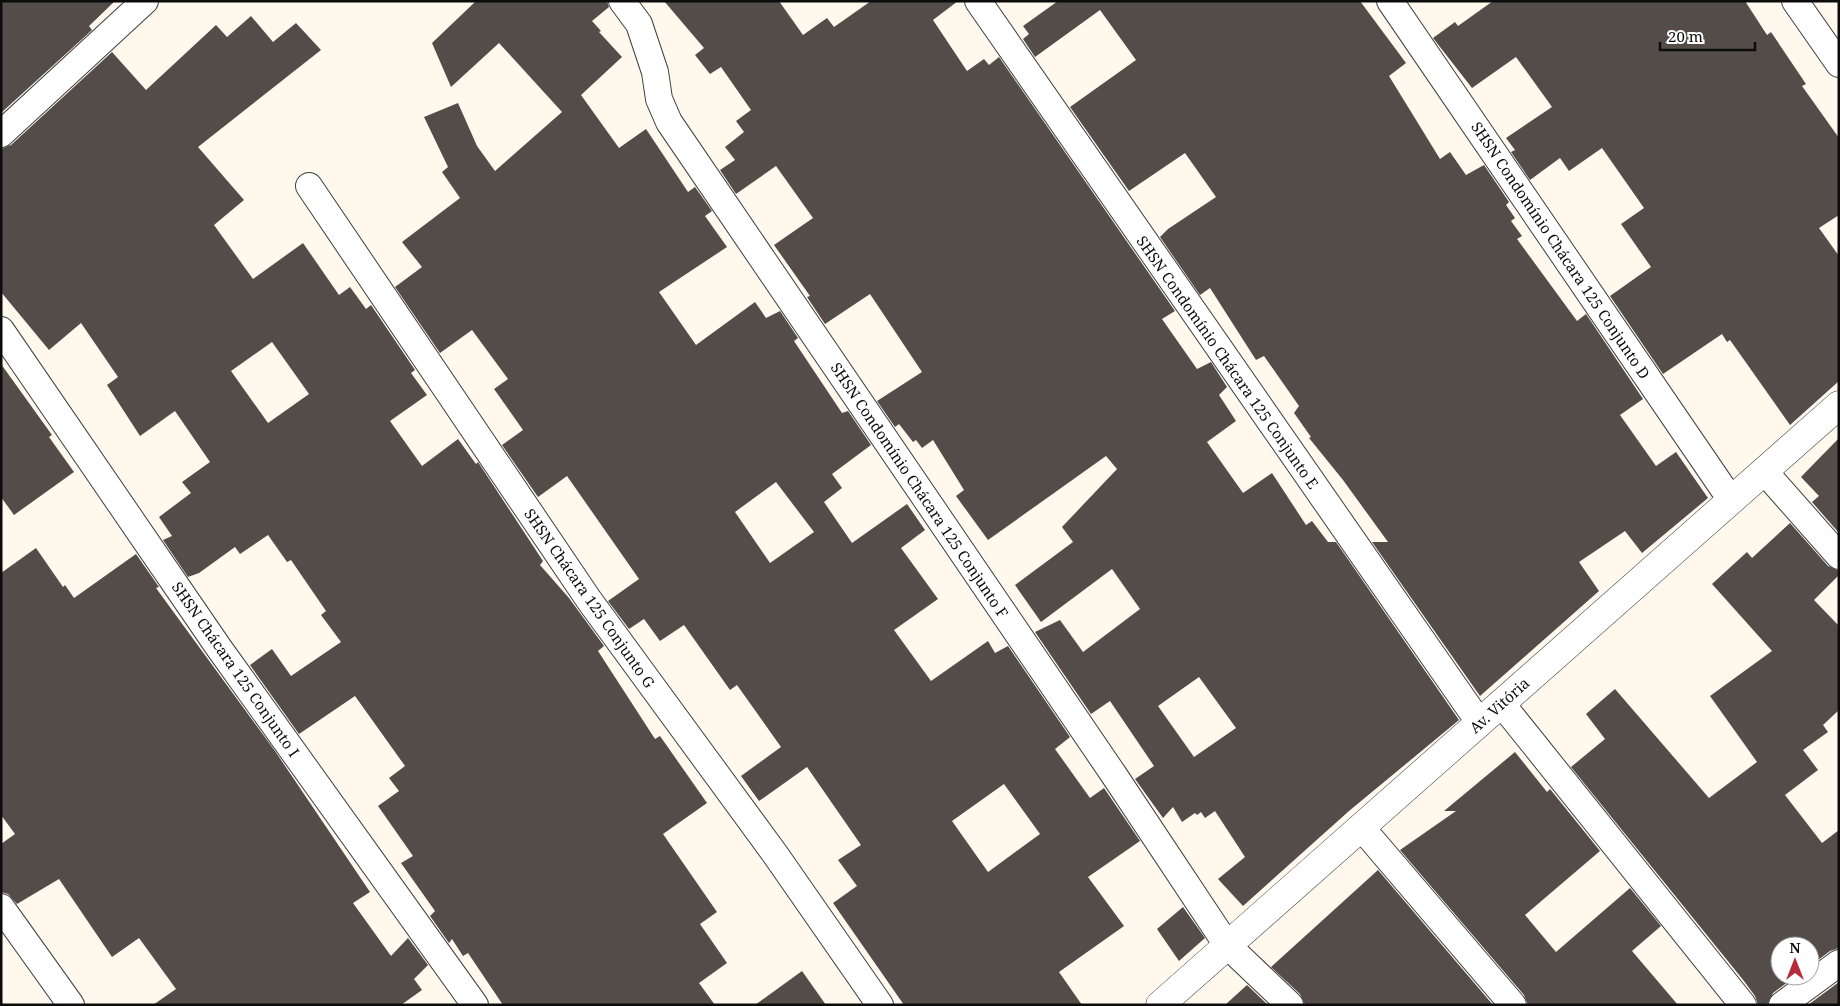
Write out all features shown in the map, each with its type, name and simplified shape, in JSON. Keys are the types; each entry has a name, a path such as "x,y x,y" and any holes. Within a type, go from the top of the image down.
{"street":[{"path":"1,134 145,1"},
{"name":"SHSN Condomínio Chácara 125 Conjunto F","path":"622,1 639,24 655,72 660,99 669,122 1109,767 1227,945 1290,1005"},
{"name":"SHSN Condomínio Chácara 125 Conjunto E","path":"978,1 1479,722"},
{"name":"SHSN Condomínio Chácara 125 Conjunto D","path":"1390,1 1731,500"},
{"path":"1795,1 1839,64"},
{"name":"SHSN Chácara 125 Conjunto G","path":"309,186 589,600 775,854 880,1005"},
{"name":"SHSN Chácara 125 Conjunto I","path":"1,330 220,648 475,1005"},
{"name":"Av. Vitória","path":"1160,1005 1839,405"},
{"path":"1764,471 1839,556"},
{"path":"1501,703 1744,1005"},
{"path":"1361,827 1514,1005"},
{"path":"1,906 71,1005"},
{"path":"1782,1005 1839,963"}],"building":[{"path":"1,1 115,1 89,26 92,30 1,113"},
{"path":"476,1 607,1 609,7 592,21 601,31 599,32 622,57 581,95 619,148 646,129 688,192 695,187 712,211 705,216 727,247 659,292 696,345 755,302 766,318 780,311 798,338 794,341 842,413 848,411 871,445 832,474 842,488 824,502 852,543 907,504 925,530 901,548 938,599 894,630 931,681 988,641 995,653 1008,646 1070,737 1055,749 1090,798 1104,788 1140,841 1088,877 1124,926 1059,972 1082,1005 904,1005 833,903 857,886 838,860 861,845 807,767 759,801 741,776 781,747 737,685 730,690 684,625 660,641 644,619 629,629 608,601 639,579 567,476 538,497 502,445 523,430 494,389 508,379 472,330 440,353 395,287 422,267 402,242 460,198 442,172 448,167 424,117 458,103 477,146 495,171 562,112 499,43 451,87 432,43","holes":["776,482 814,532 770,563 735,512","1004,784 1040,834 988,872 952,821"]},
{"path":"664,1 779,1 803,35 827,18 834,27 871,1 958,1 933,20 967,71 984,59 989,65 999,57 1175,311 1162,319 1197,369 1211,362 1227,387 1219,395 1236,421 1207,442 1243,493 1272,473 1306,525 1312,521 1328,542 1336,542 1459,720 1349,811 1243,906 1218,879 1245,857 1215,811 1205,818 1201,812 1197,815 1195,813 1182,822 1173,807 1163,818 1135,779 1154,766 1110,701 1091,714 1035,632 1060,620 1083,652 1140,609 1112,569 1041,622 1015,585 1073,542 1062,527 1117,469 1106,456 988,540 956,496 964,490 933,440 922,448 916,440 913,442 899,424 895,427 877,401 922,372 870,294 825,324 807,297 810,296 774,245 813,218 776,166 736,194 720,170 735,160 725,147 744,132 736,121 751,110 721,67 710,74 695,55 704,48","holes":["1199,677 1236,728 1194,757 1158,706"]},
{"path":"1058,1 1360,1 1406,63 1389,76 1440,159 1450,152 1466,175 1484,165 1509,202 1506,205 1515,218 1511,221 1522,236 1517,239 1577,321 1586,314 1643,399 1620,415 1656,466 1676,452 1708,498 1642,553 1625,531 1579,562 1599,591 1480,696 1372,542 1388,542 1343,480 1309,438 1311,437 1294,413 1299,406 1264,356 1256,360 1210,288 1200,295 1160,237 1168,229 1216,197 1185,153 1129,191 1070,107 1136,60 1100,10 1035,57 1023,39 1029,34 1023,26"},
{"path":"1493,1 1745,1 1767,35 1771,32 1806,84 1802,86 1839,138 1839,215 1819,228 1839,256 1839,381 1790,425 1730,340 1727,342 1722,334 1663,374 1610,296 1651,267 1621,224 1644,208 1602,148 1569,171 1560,158 1530,180 1511,152 1515,150 1506,138 1552,107 1516,57 1472,88 1433,38 1455,22 1458,26"},
{"path":"251,16 273,42 296,23 321,50 198,147 244,200 214,225 253,279 303,243 339,295 350,287 366,309 371,305 415,370 411,373 427,395 390,421 422,466 458,439 476,464 478,462 543,561 540,565 569,598 604,646 598,651 655,739 660,736 707,803 663,834 717,912 700,924 727,963 699,983 715,1005 503,1005 468,953 463,956 452,939 449,943 430,916 435,911 401,863 413,856 378,806 399,791 389,778 405,766 355,696 299,734 250,665 272,649 291,676 341,642 321,615 326,611 291,560 287,562 268,535 240,554 235,547 199,573 188,577 163,540 172,536 159,517 191,493 182,482 210,462 175,411 140,436 107,385 118,377 81,323 49,350 1,292 1,149 11,145 112,52 146,90 216,25 227,37","holes":["272,342 309,394 268,423 231,371"]},
{"path":"1,364 52,435 49,437 74,472 14,515 1,497"},
{"path":"1839,438 1839,533 1812,502 1819,496 1801,477"},
{"path":"1790,523 1828,566 1839,571 1839,575 1814,600 1839,626 1839,710 1823,725 1828,732 1803,750 1818,770 1785,795 1822,843 1839,830 1839,948 1830,951 1820,958 1820,936 1770,936 1770,986 1782,986 1773,993 1767,1005 1758,1005 1755,996 1744,981 1571,767 1605,739 1586,714 1615,689 1709,798 1757,762 1710,696 1772,651 1712,584 1747,552 1752,558"},
{"path":"36,548 63,587 65,585 74,598 136,554 159,587 156,588 275,751 370,892 353,903 391,956 408,938 428,965 414,979 422,990 401,1005 153,1005 176,989 139,938 112,957 59,879 17,904 8,894 1,892 1,844 15,834 1,815 1,573"},
{"path":"1515,752 1547,792 1550,789 1600,851 1525,915 1556,952 1630,888 1661,926 1632,951 1678,1005 1528,1005 1524,995 1400,850 1456,811 1444,811"},
{"path":"1378,870 1493,1005 1305,1005 1300,994 1271,967"},
{"path":"1183,907 1205,938 1179,961 1157,929"},
{"path":"802,971 826,1005 755,1005"},
{"path":"1839,982 1839,1005 1808,1005"},
{"path":"1247,985 1268,1005 1225,1005"}]}
